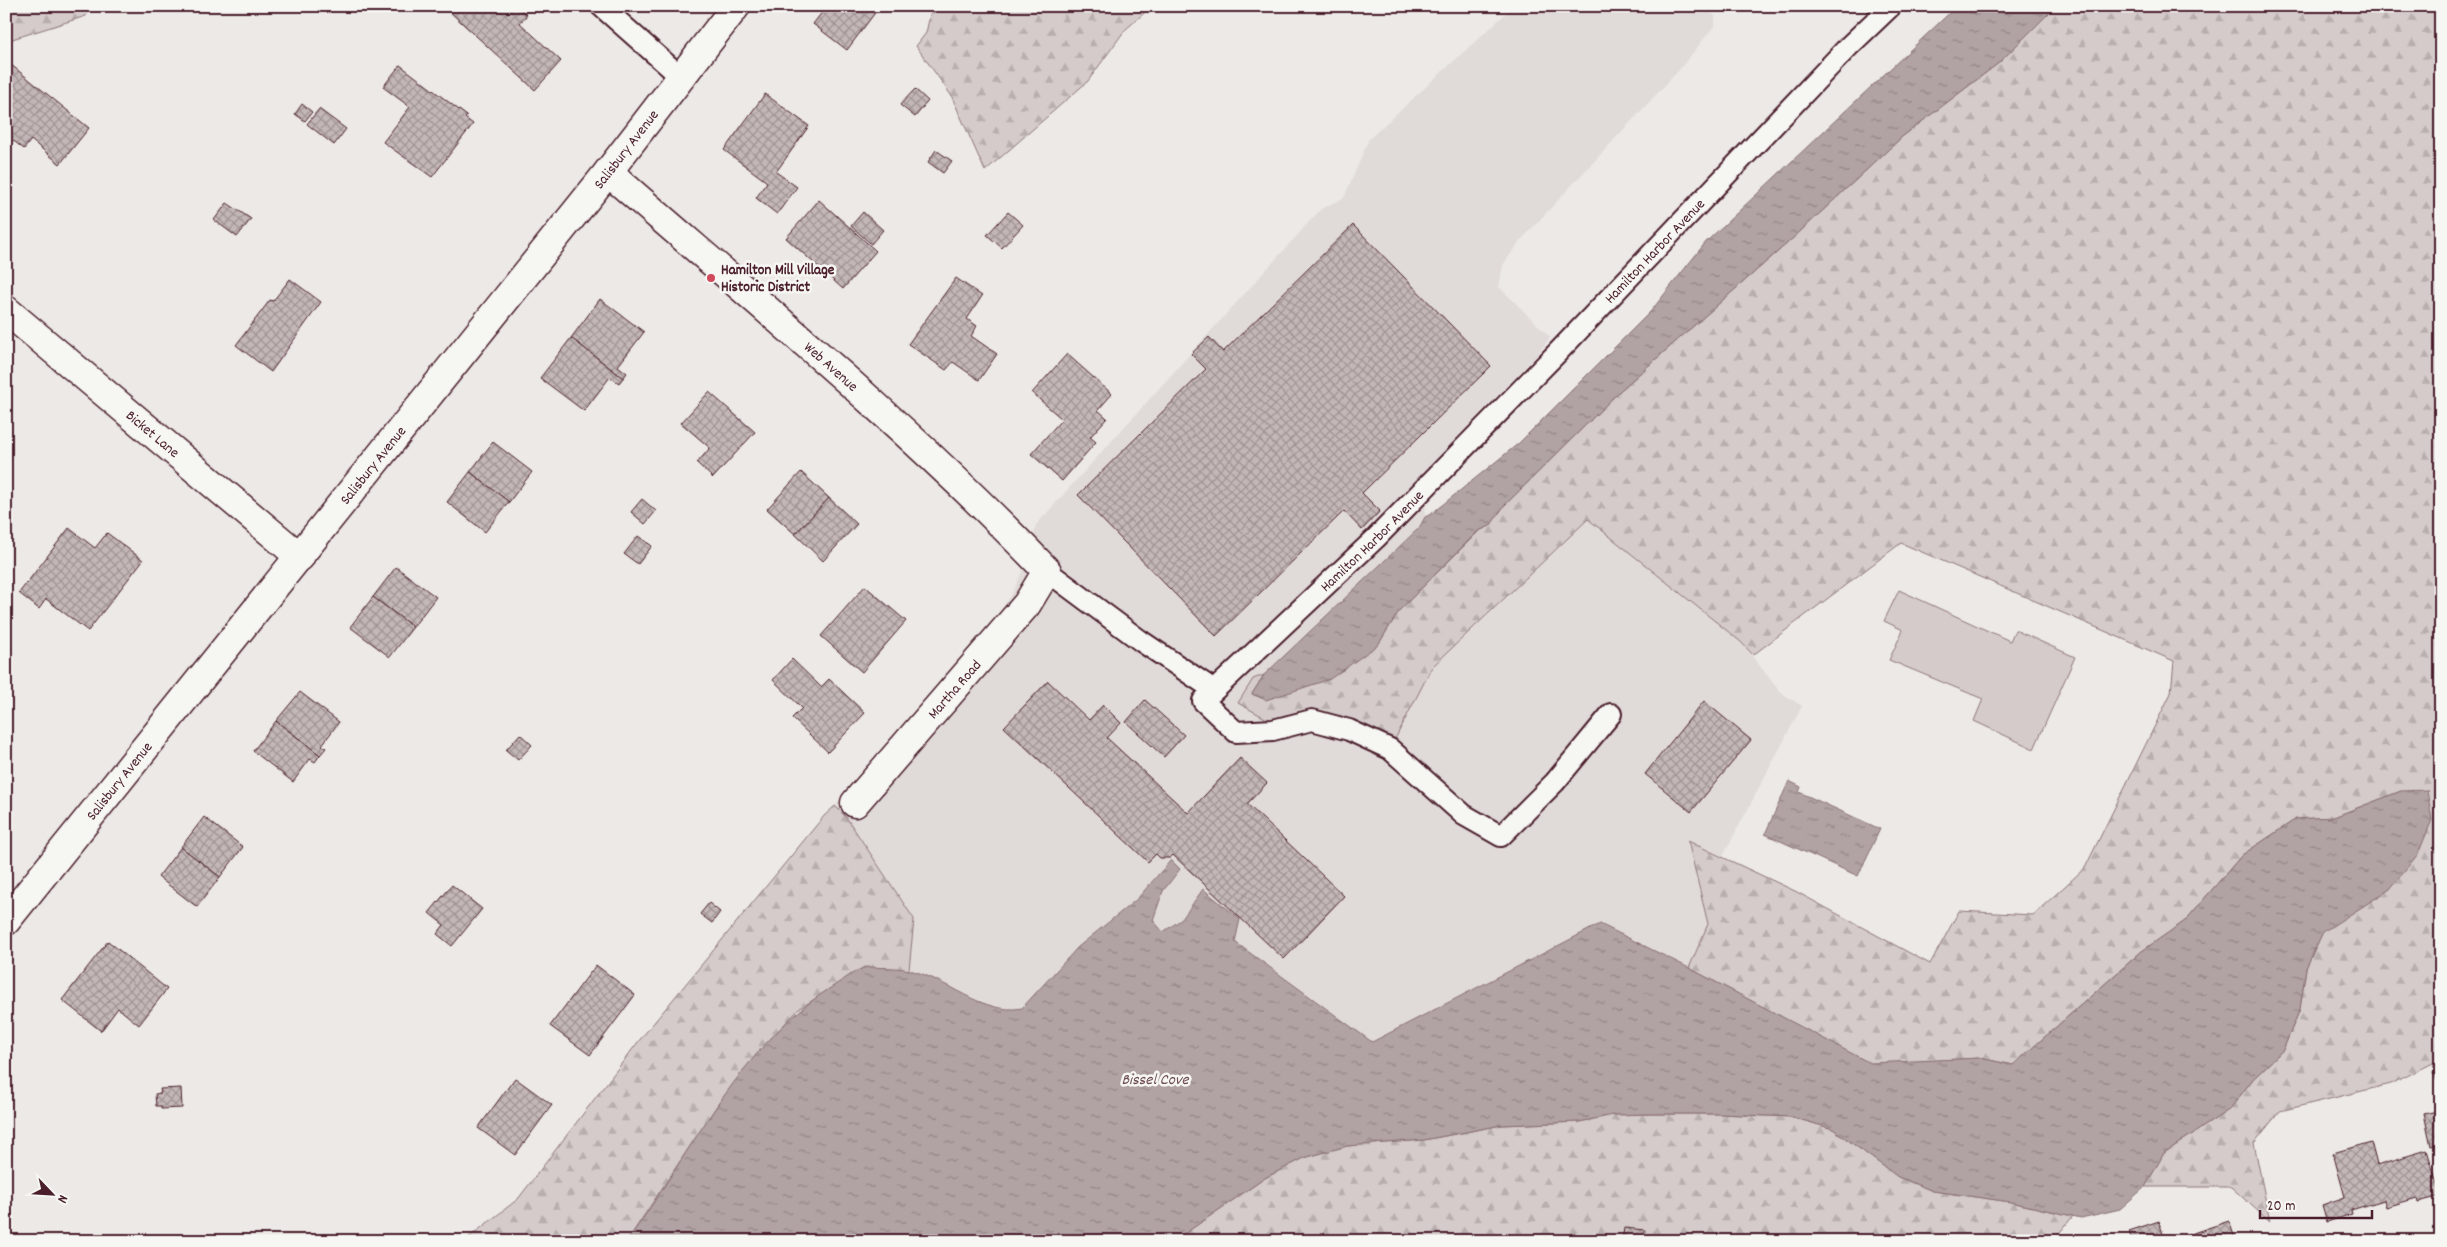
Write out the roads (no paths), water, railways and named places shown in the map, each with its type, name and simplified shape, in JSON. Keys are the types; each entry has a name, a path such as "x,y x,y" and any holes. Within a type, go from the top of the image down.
{"street":[{"name":"Salisbury Avenue","path":"6,920 608,172 736,6"},
{"name":"Web Avenue","path":"608,172 869,400 983,504 1047,571"},
{"name":"Bicket Lane","path":"6,310 300,557"},
{"name":"Martha Road","path":"855,803 1027,604 1047,571"}],"lane":[{"path":"601,6 681,77"},
{"name":"Hamilton Harbor Avenue","path":"1214,690 1376,538 1558,352 1849,46 1891,6"},
{"path":"1047,571 1142,641 1214,690 1203,700 1236,732 1273,730 1312,720 1349,730 1390,749 1464,815 1501,836 1555,782 1611,714"}],"water":[{"path":"1957,6 2056,6 2000,62 1903,136 1791,240 1622,389 1504,506 1490,526 1478,531 1399,611 1378,645 1330,679 1266,700 1252,694 1264,675 1419,528 1425,517 1519,443 1651,311 1706,242"},
{"path":"1789,781 1801,787 1799,792 1880,829 1858,876 1765,834"},
{"name":"Bissel Cove","path":"2427,790 2432,820 2418,854 2390,889 2323,932 2306,968 2300,1009 2283,1050 2253,1079 2230,1109 2164,1153 2145,1187 2120,1209 2081,1218 2011,1202 1933,1191 1898,1177 1833,1129 1792,1117 1648,1114 1613,1115 1579,1122 1502,1125 1424,1140 1347,1146 1304,1158 1265,1178 1174,1241 627,1241 720,1101 746,1067 773,1036 804,1007 838,983 867,967 900,968 922,974 964,995 993,1006 1008,1009 1022,1008 1078,947 1137,899 1171,860 1180,869 1163,891 1153,920 1163,932 1182,919 1203,889 1240,919 1235,942 1372,1042 1600,924 1689,968 1870,1063 1980,1058 2013,1065 2142,951 2185,921 2242,855 2296,819 2334,817 2401,791"}],"place":[{"name":"Hamilton Mill Village Historic District","path":"711,278"}]}
